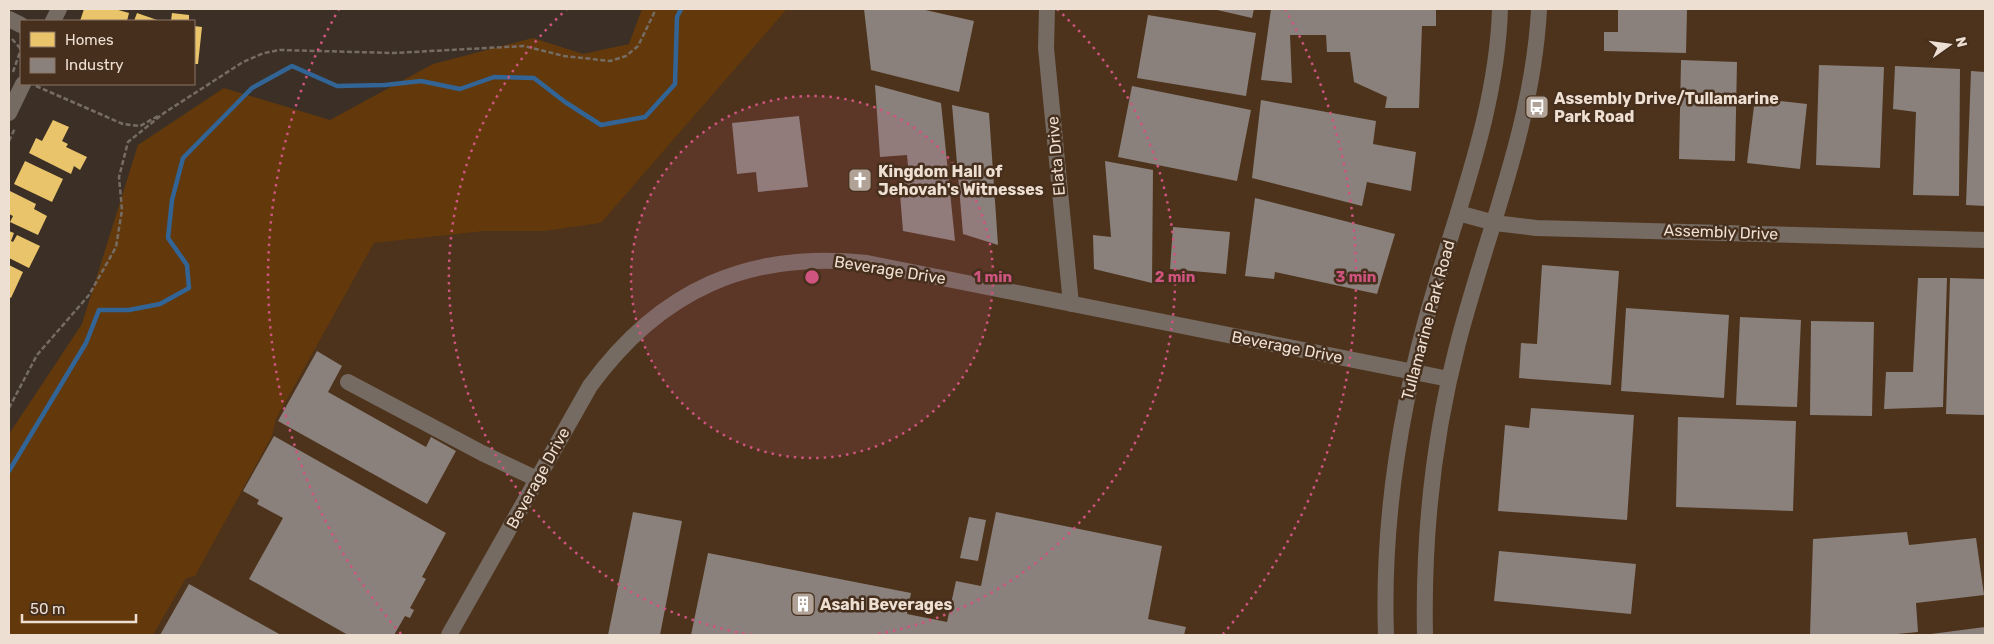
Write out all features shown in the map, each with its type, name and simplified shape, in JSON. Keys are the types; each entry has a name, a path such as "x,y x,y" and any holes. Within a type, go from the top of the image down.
{"street":[{"name":"Elata Drive","path":"1047,9 1046,48 1071,304"},
{"name":"Tullamarine Park Road","path":"1386,635 1385,577 1390,500 1396,450 1412,372 1485,120 1497,55 1500,9"},
{"path":"1425,635 1425,556 1434,459 1449,379 1473,288 1495,223 1529,99 1539,9"},
{"path":"9,113 23,85"},
{"name":"Assembly Drive","path":"1458,213 1495,223 1536,228 1985,240"},
{"name":"Beverage Drive","path":"449,635 590,386 615,354 656,315 705,285 728,276 791,261 842,260 867,263 1449,379"},
{"path":"348,382 482,453 537,479"}],"path":[{"path":"32,85 123,124 140,126 164,113 243,62 264,53 280,50 394,53 524,46 564,56 610,61 626,56 638,46 656,9"},
{"path":"9,38 20,48"},
{"path":"9,80 20,52"},
{"path":"9,408 37,355 89,295 116,247 122,210 119,178 128,142 164,113"}],"shaded area":[{"path":"642,9 787,9 601,223 545,231 485,231 374,243 276,419 272,436 195,576 186,578 153,635 9,635 9,434 82,324 138,145 224,88 330,120 433,64 533,38 583,54 629,44"},
{"path":"787,9 1985,9 1985,635 153,635 186,577 195,575 272,436 276,419 374,243 485,231 545,231 601,223"}],"building: Homes":[{"path":"84,9 115,9 129,13 127,20 80,20"},
{"path":"137,13 157,20 134,20"},
{"path":"172,13 189,15 189,20 171,20"},
{"path":"195,26 202,27 198,64 195,64"},
{"path":"53,120 69,127 62,141 68,144 66,147 87,157 80,170 74,166 71,174 29,153 36,138 42,141"},
{"path":"25,161 63,179 52,202 14,184"},
{"path":"10,191 36,204 34,209 47,216 38,235 10,222 13,216 9,214"},
{"path":"9,231 14,233 11,241 13,242 17,235 40,246 29,268 9,258"},
{"path":"9,265 23,272 11,298 9,297"}],"building: Industry":[{"path":"864,9 921,9 974,21 959,92 871,70"},
{"path":"1213,9 1254,9 1252,18"},
{"path":"1271,9 1436,9 1436,26 1422,26 1419,108 1385,108 1387,97 1354,82 1350,52 1327,52 1326,35 1290,35 1292,83 1261,80"},
{"path":"1618,9 1687,9 1686,53 1604,51 1604,32 1618,32"},
{"path":"1148,15 1256,33 1246,96 1137,78"},
{"path":"1681,60 1737,62 1735,161 1679,159"},
{"path":"1819,65 1884,67 1880,168 1816,165"},
{"path":"1895,66 1960,69 1959,196 1913,195 1916,112 1893,109"},
{"path":"1971,71 1985,72 1985,206 1966,205"},
{"path":"875,85 941,103 955,241 903,231 899,182 909,177 907,155 880,157"},
{"path":"1132,86 1251,110 1237,181 1118,157"},
{"path":"1755,98 1807,104 1800,169 1747,163"},
{"path":"1261,100 1376,121 1373,144 1416,152 1411,191 1367,182 1362,206 1252,178"},
{"path":"952,105 989,113 998,245 963,234"},
{"path":"799,116 808,187 758,192 756,172 737,174 732,123"},
{"path":"1105,161 1153,170 1152,283 1094,269 1093,235 1111,237"},
{"path":"1255,198 1395,234 1377,294 1275,272 1274,279 1245,276"},
{"path":"1173,227 1230,232 1226,274 1170,269"},
{"path":"1542,265 1619,271 1611,385 1519,378 1521,343 1537,344"},
{"path":"1918,278 1947,278 1943,407 1884,409 1886,372 1913,372"},
{"path":"1950,278 1985,279 1984,415 1946,414"},
{"path":"1626,308 1729,315 1724,398 1621,391"},
{"path":"1740,317 1801,320 1797,407 1736,405"},
{"path":"1811,321 1874,322 1872,416 1810,415"},
{"path":"317,351 342,366 328,392 426,447 431,437 456,451 427,504 278,421"},
{"path":"1531,408 1634,415 1627,520 1498,511 1505,425 1529,428"},
{"path":"1678,417 1796,421 1793,511 1676,507"},
{"path":"274,436 446,533 422,577 426,579 410,608 414,610 410,618 405,616 394,635 348,635 249,579 283,518 257,504 259,500 243,491"},
{"path":"633,512 682,521 660,635 608,635"},
{"path":"996,512 1162,546 1148,619 1186,627 1184,635 691,635 708,553 911,593 907,614 947,622 956,581 981,586"},
{"path":"969,517 986,520 978,561 960,558"},
{"path":"1907,532 1909,545 1976,538 1984,595 1916,603 1918,632 1887,635 1810,635 1813,539"},
{"path":"1499,551 1636,564 1631,614 1494,601"},
{"path":"189,584 281,635 160,635"},
{"path":"1985,627 1985,635 1931,635 1931,634"}],"waterway":[{"path":"9,471 86,343 99,310 129,310 160,304 189,288 187,265 168,238 172,200 183,158 252,88 292,66 337,86 385,85 421,81 460,89 494,77 534,78 565,102 601,125 645,117 675,84 677,17 681,9"}],"place":[{"name":"Assembly Drive/Tullamarine Park Road","path":"1537,107"},
{"name":"Kingdom Hall of Jehovah's Witnesses","path":"860,180"},
{"name":"Asahi Beverages","path":"803,604"}]}
